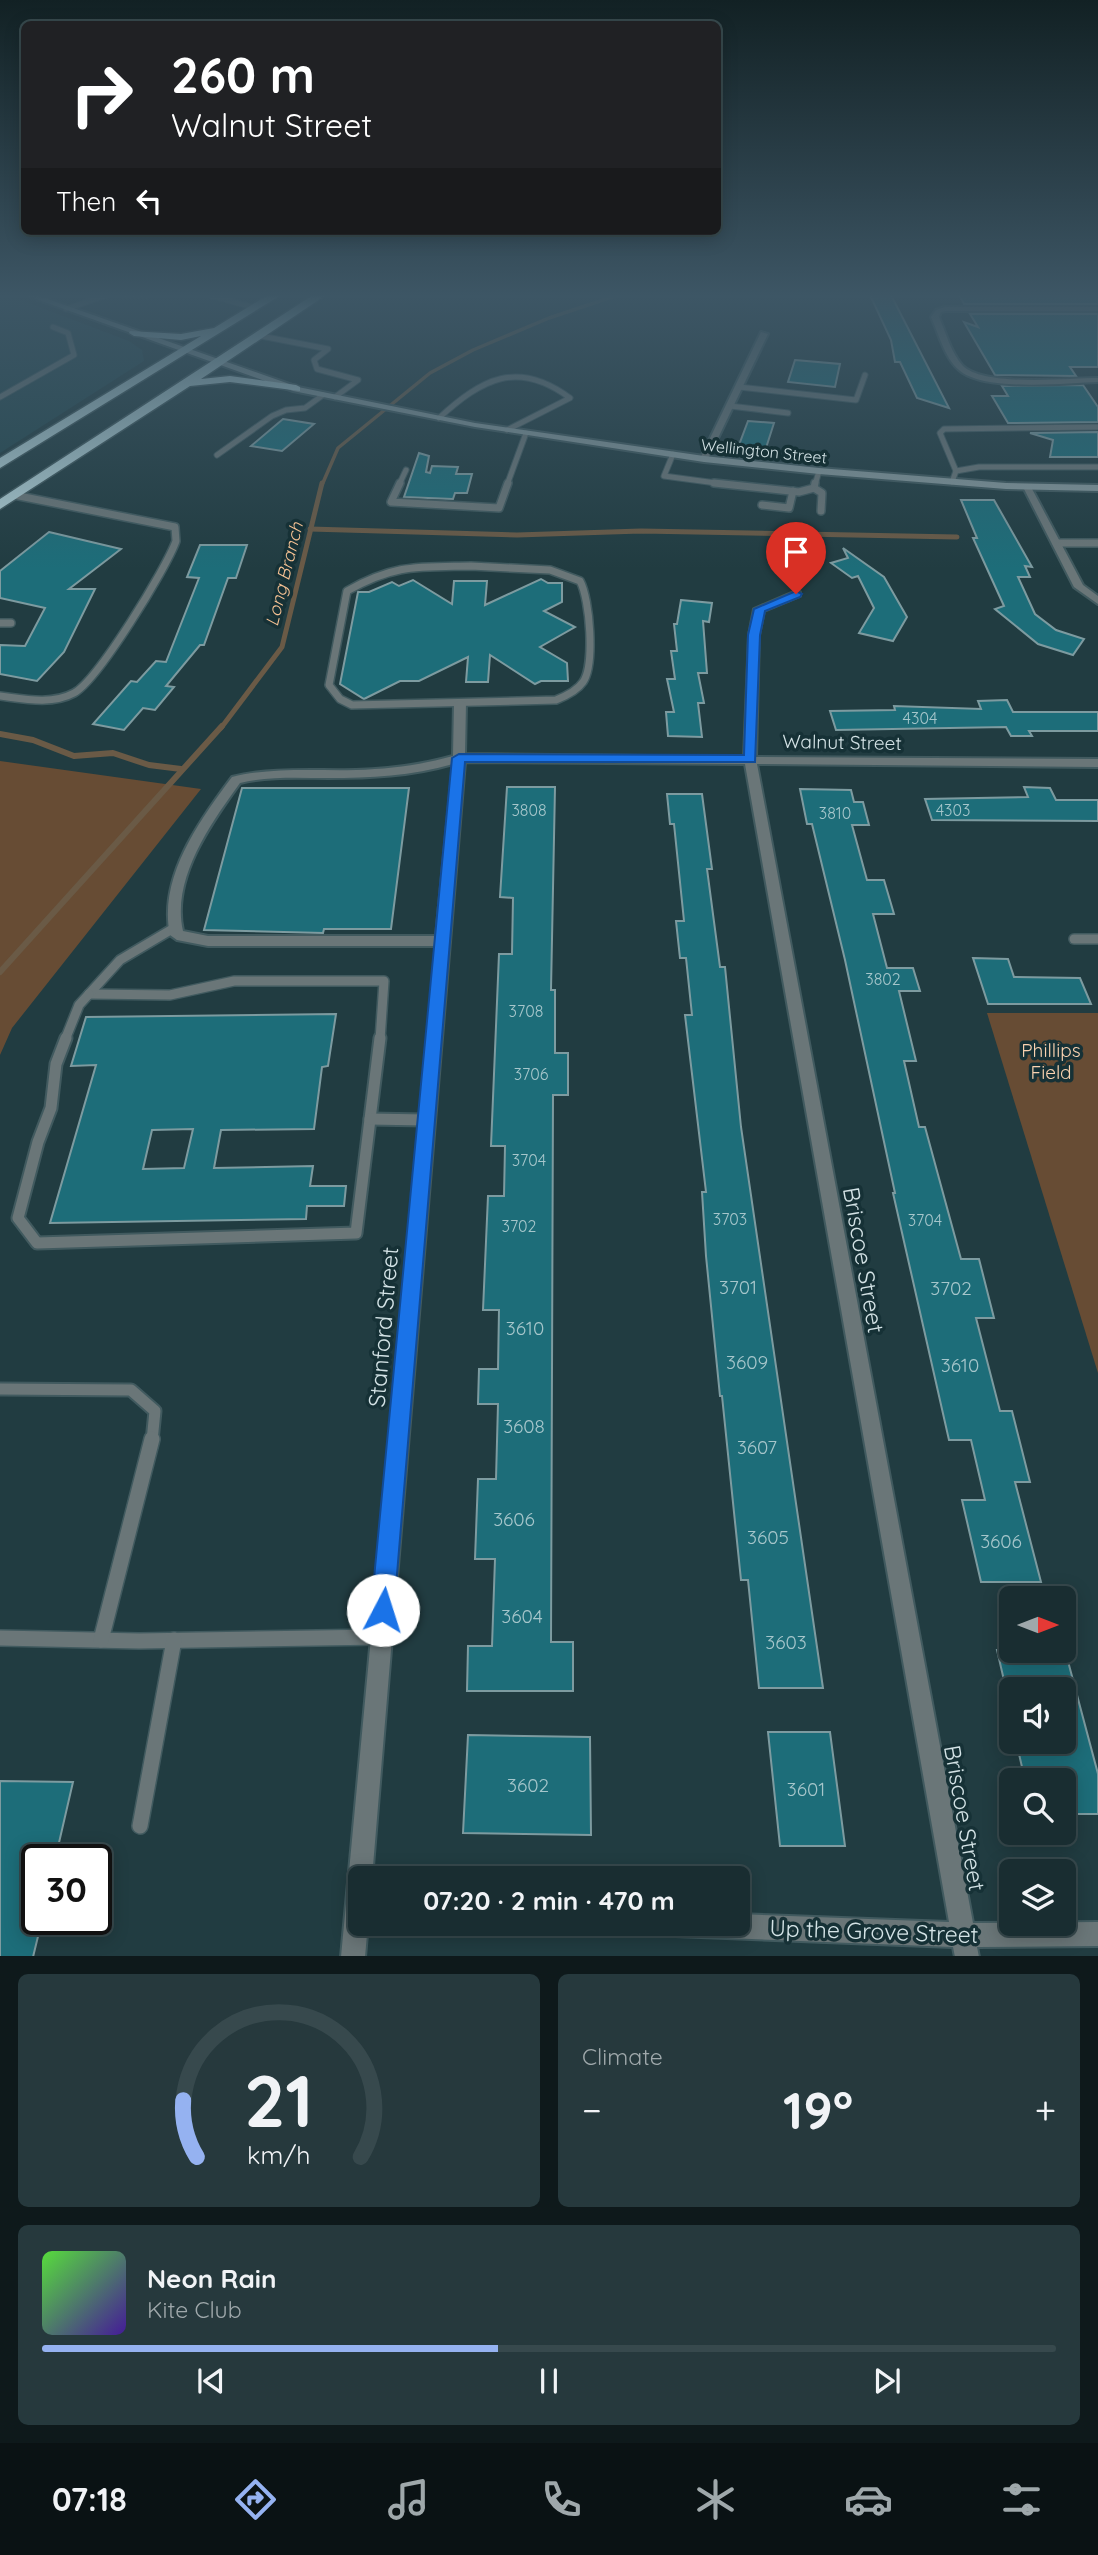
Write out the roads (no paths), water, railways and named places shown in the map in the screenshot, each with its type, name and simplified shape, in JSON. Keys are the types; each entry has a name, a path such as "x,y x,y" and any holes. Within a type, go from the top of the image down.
{"highway":[{"path":"0,464 125,386"},
{"path":"0,505 7,494 181,386"},
{"path":"159,400 187,386"},
{"path":"277,386 296,389"},
{"path":"290,386 296,389"}],"street":[{"name":"Wellington Street","path":"288,386 507,430 704,459 952,482 1098,488"},
{"path":"704,459 739,387"},
{"path":"1027,486 1079,587 1098,601"},
{"name":"Briscoe Street","path":"796,594 759,609 754,635 750,759 965,1946"},
{"name":"Stanford Street","path":"362,1866 425,1120 459,758 460,703"},
{"name":"Walnut Street","path":"174,928 171,922 189,850 236,780 274,774 391,774 428,769 459,758 1098,763"},
{"path":"174,928 177,935 208,941 441,940"},
{"name":"Up the Grove Street","path":"750,1930 965,1946 1098,1934"},
{"name":"Stanford Street","path":"353,1956 356,1936"}],"lane":[{"path":"0,397 19,386"},
{"path":"335,397 350,386"},
{"path":"439,418 458,401 485,386"},
{"path":"507,430 523,419 570,398 547,386"},
{"path":"739,387 856,400 861,386"},
{"path":"217,455 272,416 286,410 305,408 323,395"},
{"path":"730,406 788,413"},
{"path":"952,482 956,471 940,433 944,429 1098,427"},
{"path":"406,470 391,502 499,508 526,433"},
{"path":"673,454 664,476 793,491 814,488 822,493 821,511"},
{"path":"956,471 979,467 1098,467"},
{"path":"814,488 818,471"},
{"path":"762,505 789,508 793,491"},
{"path":"0,696 33,700 58,699 83,688 155,582 176,543 175,527 7,494"},
{"path":"1056,542 1098,543"},
{"path":"407,567 542,568 561,570 579,580 584,588 591,665 581,688 556,700 460,703 352,705 332,693 329,685 346,591 377,574 407,567"},
{"path":"0,623 11,623"},
{"path":"88,994 170,995 234,981 384,981 356,1233 37,1243 18,1218 38,1142 51,1108 56,1064 79,1004 88,994 120,960 174,928"},
{"path":"1074,939 1098,939"},
{"path":"370,1119 425,1120"},
{"path":"0,1389 131,1390 155,1410 152,1445 101,1640"},
{"path":"0,1638 174,1640 380,1637"},
{"path":"140,1825 174,1640"}],"waterway":[{"name":"Long Branch","path":"322,485 338,448 414,386"},
{"name":"Long Branch","path":"311,529 322,483"},
{"name":"Long Branch","path":"221,728 282,647 311,529"},
{"path":"311,529 517,535 641,531 957,537"},
{"name":"Long Branch","path":"0,972 222,726"},
{"path":"0,734 33,740 74,756 113,753 149,765 181,769"}],"park label":[{"name":"Phillips Field","path":"1051,1061"}]}
